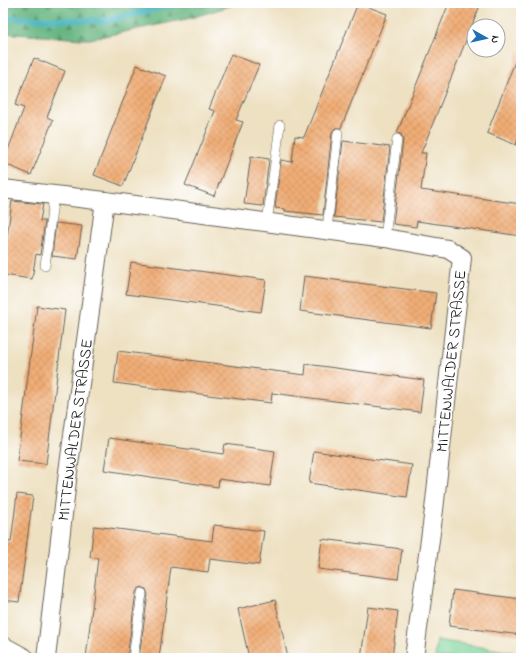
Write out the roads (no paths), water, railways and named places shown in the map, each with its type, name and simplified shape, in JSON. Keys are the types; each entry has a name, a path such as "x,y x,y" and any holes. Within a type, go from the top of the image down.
{"street":[{"name":"MITTENWALDER STRASSE","path":"3,189 54,194 385,238 448,249 462,258 434,510 414,658"},
{"name":"MITTENWALDER STRASSE","path":"46,658 68,472 105,201"},
{"path":"3,646 25,658"}],"lane":[{"path":"267,222 280,125"},
{"path":"327,230 338,133"},
{"path":"385,238 397,139"},
{"path":"45,266 54,194"},
{"path":"133,658 142,593"}],"waterway":[{"path":"3,16 15,18 105,21 180,3"}]}
